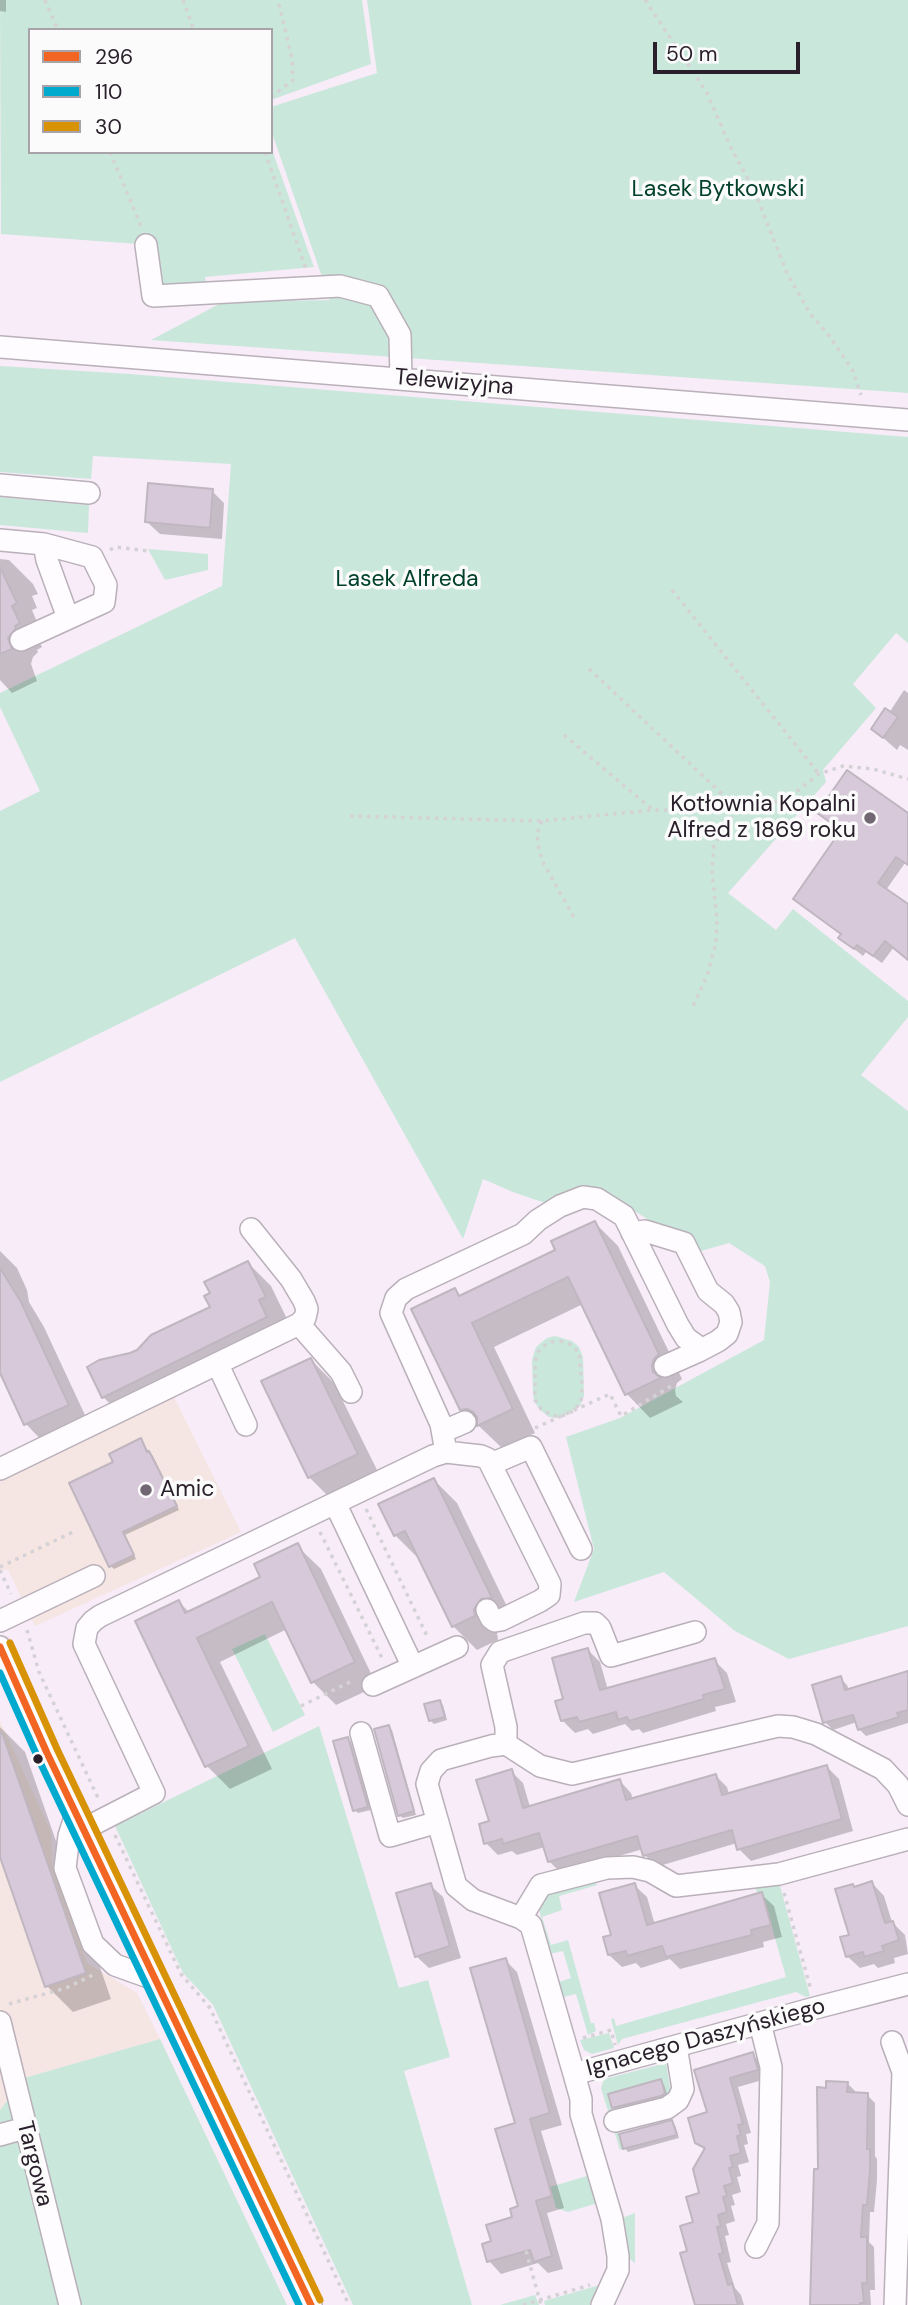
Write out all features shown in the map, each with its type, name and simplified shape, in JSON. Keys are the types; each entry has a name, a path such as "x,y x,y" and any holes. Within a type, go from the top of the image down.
{"street":[{"path":"146,245 153,296 340,286 378,296 400,335 401,379"},
{"name":"Telewizyjna","path":"0,347 908,420"},
{"path":"0,485 89,493"},
{"path":"0,540 44,544 92,557 106,585 104,602 21,640"},
{"path":"44,544 68,618"},
{"path":"487,1610 495,1621 501,1620 549,1595 550,1584 488,1459 445,1442 391,1313 396,1298 406,1289 523,1234 538,1220 561,1206 583,1198 597,1199 624,1216 678,1325 699,1351"},
{"path":"0,1469 299,1324 305,1318 307,1309 304,1301 291,1279 251,1228"},
{"path":"632,1233 645,1230 684,1243 708,1291 724,1304 729,1312 731,1322 727,1334 699,1351 669,1375"},
{"path":"299,1324 341,1372 351,1392"},
{"path":"218,1365 246,1425"},
{"path":"157,1980 116,1965 93,1944 65,1868 69,1836 80,1821 107,1818 154,1793 84,1644 87,1628 100,1616 433,1455 466,1422"},
{"path":"491,1464 531,1447 581,1549"},
{"path":"335,1503 413,1667"},
{"path":"9,1616 94,1576"},
{"path":"506,1744 506,1727 492,1665 499,1652 584,1623 595,1623 600,1628 611,1656 695,1632"},
{"path":"0,1647 5,1673 47,1753 157,1980 311,2305"},
{"path":"367,1681 413,1667 457,1647"},
{"path":"574,2074 531,1925 521,1918 474,1900 456,1886 427,1784 431,1771 441,1760 506,1744 540,1766 572,1774 778,1726 793,1727 816,1734 883,1769 898,1785 908,1805"},
{"path":"361,1733 390,1836 438,1822"},
{"path":"521,1918 541,1885 607,1868 633,1867 649,1871 676,1886 779,1874 908,1839"},
{"name":"Ignacego Daszyńskiego","path":"602,2305 618,2270 618,2256 612,2219 581,2114 581,2099 574,2074 908,1984"},
{"name":"Targowa","path":"0,2022 69,2305"},
{"path":"756,2247 768,2223 771,2067 761,2023"},
{"path":"892,2042 903,2072 895,2305"},
{"path":"615,2121 667,2108 678,2100 683,2089 676,2046"},
{"path":"0,2135 25,2128"}],"path":[{"path":"45,0 57,28"},
{"path":"183,0 193,28"},
{"path":"273,95 293,80 292,60 278,0"},
{"path":"645,0 708,93 731,148 754,190 787,273 809,312 853,371 862,398"},
{"path":"111,154 145,236 146,245"},
{"path":"266,154 306,268"},
{"path":"672,590 819,774"},
{"path":"589,669 737,807"},
{"path":"564,735 653,810"},
{"path":"350,816 542,821 653,810 698,811 776,802 797,792 819,774 843,766 873,769 908,779"},
{"path":"692,1008 716,943 717,920 712,871 714,846 737,807"},
{"path":"542,821 537,834 541,857 575,919"},
{"path":"532,1429 567,1414 574,1411 581,1401 582,1361 579,1352 574,1346 560,1341 551,1342 538,1352 535,1362 535,1400 549,1414 559,1417 567,1414 610,1394 621,1416 669,1375"},
{"path":"361,1500 431,1644"},
{"path":"312,1514 386,1665"},
{"path":"74,1532 0,1568 9,1616 28,1632 39,1672 181,1974 205,2001 214,2016 349,2305"},
{"path":"301,1706 367,1681"},
{"path":"779,1874 815,2008"},
{"path":"0,2007 66,1987 105,1969"},
{"path":"578,2039 611,2030 617,2050"},
{"path":"526,2251 541,2302"},
{"path":"523,2305 541,2302 615,2278"}],"shaded area":[{"path":"174,1397 241,1532 35,1626 8,1570 0,1570 0,1482"},
{"path":"0,1721 51,1832 52,1866 87,1963 137,1993 160,2039 24,2078 0,2110"}],"green space":[{"path":"0,0 362,0 371,64 273,99 273,28 28,28 28,154 273,153 314,267 205,277 206,284 159,284 152,245 1,234"},
{"name":"Lasek Bytkowski","path":"367,0 908,0 908,393 151,340 223,302 330,300 273,136 273,106 377,73"},
{"name":"Lasek Alfreda","path":"0,366 130,374 908,437 908,643 896,633 853,684 876,708 823,770 826,782 728,893 776,930 793,909 908,1001 908,1017 861,1075 908,1111 908,1626 789,1659 735,1631 664,1572 574,1602 594,1549 566,1437 620,1418 764,1340 770,1282 765,1266 729,1243 701,1251 688,1236 662,1228 607,1194 548,1204 483,1179 463,1239 295,938 0,1082 0,811 40,791 0,707 0,693 222,586 231,464 93,456 91,479 0,472"},
{"path":"0,497 89,505 88,533 0,525"},
{"path":"148,549 208,554 208,570 165,580"},
{"path":"555,1336 572,1341 579,1347 583,1357 584,1396 580,1406 559,1418 549,1417 540,1410 534,1401 533,1392 532,1360 536,1347 547,1338"},
{"path":"265,1634 305,1715 273,1732 232,1649"},
{"path":"319,1726 399,1988 428,1980 450,2057 404,2071 472,2305 353,2305 213,2005 183,1973 115,1826"},
{"path":"595,1879 597,1885 559,1896 562,1910 542,1917 551,1945 568,1940 591,2023 594,2023 596,2031 588,2035 576,1994 563,1997 559,1982 571,1978 563,1951 550,1954 539,1909 548,1894"},
{"path":"755,1886 780,1886 810,1996 796,1992 622,2039 618,2045 611,2019 614,2018 616,2026 786,1977 762,1892 757,1893"},
{"path":"609,2033 614,2048 592,2054 584,2050 580,2040"},
{"path":"160,2039 287,2305 0,2305 0,2110 24,2078"},
{"path":"666,2063 671,2094 666,2098 661,2079 608,2094 623,2149 620,2150 601,2088 604,2079"},
{"path":"590,2175 598,2203 568,2212 556,2208 550,2187"},
{"path":"635,2213 635,2263 627,2257 622,2218"},
{"path":"603,2284 592,2305 545,2305 544,2301"},
{"path":"535,2295 539,2305 500,2305"}],"building":[{"path":"148,483 213,489 210,528 145,522"},
{"path":"0,567 17,603 12,606 20,623 8,638 12,649 0,654"},
{"path":"885,708 898,717 883,738 871,729"},
{"path":"847,770 908,813 908,865 896,857 878,883 908,904 908,960 885,941 873,956 857,945 854,949 838,938 841,934 793,899 841,830 817,813"},
{"path":"595,1221 659,1354 652,1365 653,1372 661,1378 625,1395 568,1277 472,1323 513,1409 477,1426 477,1417 473,1412 460,1410 411,1309 455,1288 459,1296 555,1250 551,1241"},
{"path":"248,1261 266,1297 259,1300 267,1317 102,1398 87,1367 99,1360 137,1350 151,1335 210,1307 204,1296 210,1293 204,1282"},
{"path":"0,1268 21,1302 69,1405 24,1425 0,1373"},
{"path":"311,1358 358,1454 308,1478 261,1381"},
{"path":"141,1438 177,1506 123,1532 134,1555 109,1567 69,1483 113,1462 109,1454"},
{"path":"434,1478 492,1598 481,1599 474,1609 475,1616 452,1627 405,1531 394,1536 378,1504"},
{"path":"298,1543 355,1662 311,1683 272,1602 197,1638 249,1746 205,1767 135,1621 179,1600 185,1613 223,1595 260,1577 254,1564"},
{"path":"588,1648 600,1690 715,1658 725,1689 703,1695 704,1699 629,1721 627,1717 618,1720 616,1712 579,1722 577,1717 561,1721 555,1701 563,1699 552,1658"},
{"path":"908,1671 908,1710 897,1713 899,1717 858,1730 853,1715 823,1723 812,1685 841,1676 845,1690"},
{"path":"440,1700 445,1717 429,1721 424,1704"},
{"path":"389,1725 414,1811 398,1816 374,1729"},
{"path":"2,1733 86,1973 45,1987 0,1857"},
{"path":"348,1737 368,1807 353,1811 333,1741"},
{"path":"827,1765 842,1819 737,1850 732,1830 643,1856 637,1836 548,1862 539,1833 503,1844 502,1839 484,1844 479,1824 489,1821 476,1780 512,1769 523,1808 620,1779 626,1800 716,1774 722,1795"},
{"path":"872,1881 885,1923 893,1921 899,1940 882,1946 884,1951 864,1957 863,1952 846,1957 840,1937 849,1935 835,1889"},
{"path":"431,1883 450,1946 415,1957 396,1893"},
{"path":"635,1883 647,1925 762,1892 771,1925 751,1930 752,1935 666,1957 662,1946 627,1956 626,1951 608,1955 603,1937 611,1935 599,1893"},
{"path":"506,1958 550,2113 530,2119 552,2196 536,2201 552,2256 534,2262 530,2250 487,2262 482,2244 491,2241 486,2225 512,2217 510,2209 518,2206 495,2129 515,2123 470,1968"},
{"path":"753,2052 758,2070 730,2078 743,2124 738,2125 741,2135 737,2136 741,2153 730,2156 733,2167 729,2168 733,2183 724,2186 727,2196 723,2197 727,2212 718,2215 721,2226 717,2227 723,2253 719,2254 728,2285 732,2283 738,2305 695,2305 680,2253 687,2251 680,2226 693,2222 686,2197 699,2193 693,2169 705,2148 695,2143 688,2118 707,2112 694,2070"},
{"path":"661,2079 665,2093 661,2096 612,2108 608,2094"},
{"path":"826,2081 848,2082 847,2092 868,2093 867,2149 870,2149 870,2171 867,2205 863,2205 861,2237 867,2237 867,2283 862,2283 864,2303 860,2305 810,2305 814,2169 818,2169 817,2087 826,2088"},
{"path":"672,2120 677,2135 623,2149 619,2134"}],"transit line":[{"name":"30","path":"10,1643 57,1749 320,2300"},
{"name":"296","path":"0,1647 47,1753 311,2305"},
{"name":"110","path":"0,1673 299,2305"}],"place":[{"name":"Kotłownia Kopalni Alfred z 1869 roku","path":"870,818"},
{"name":"Amic","path":"146,1490"}]}
